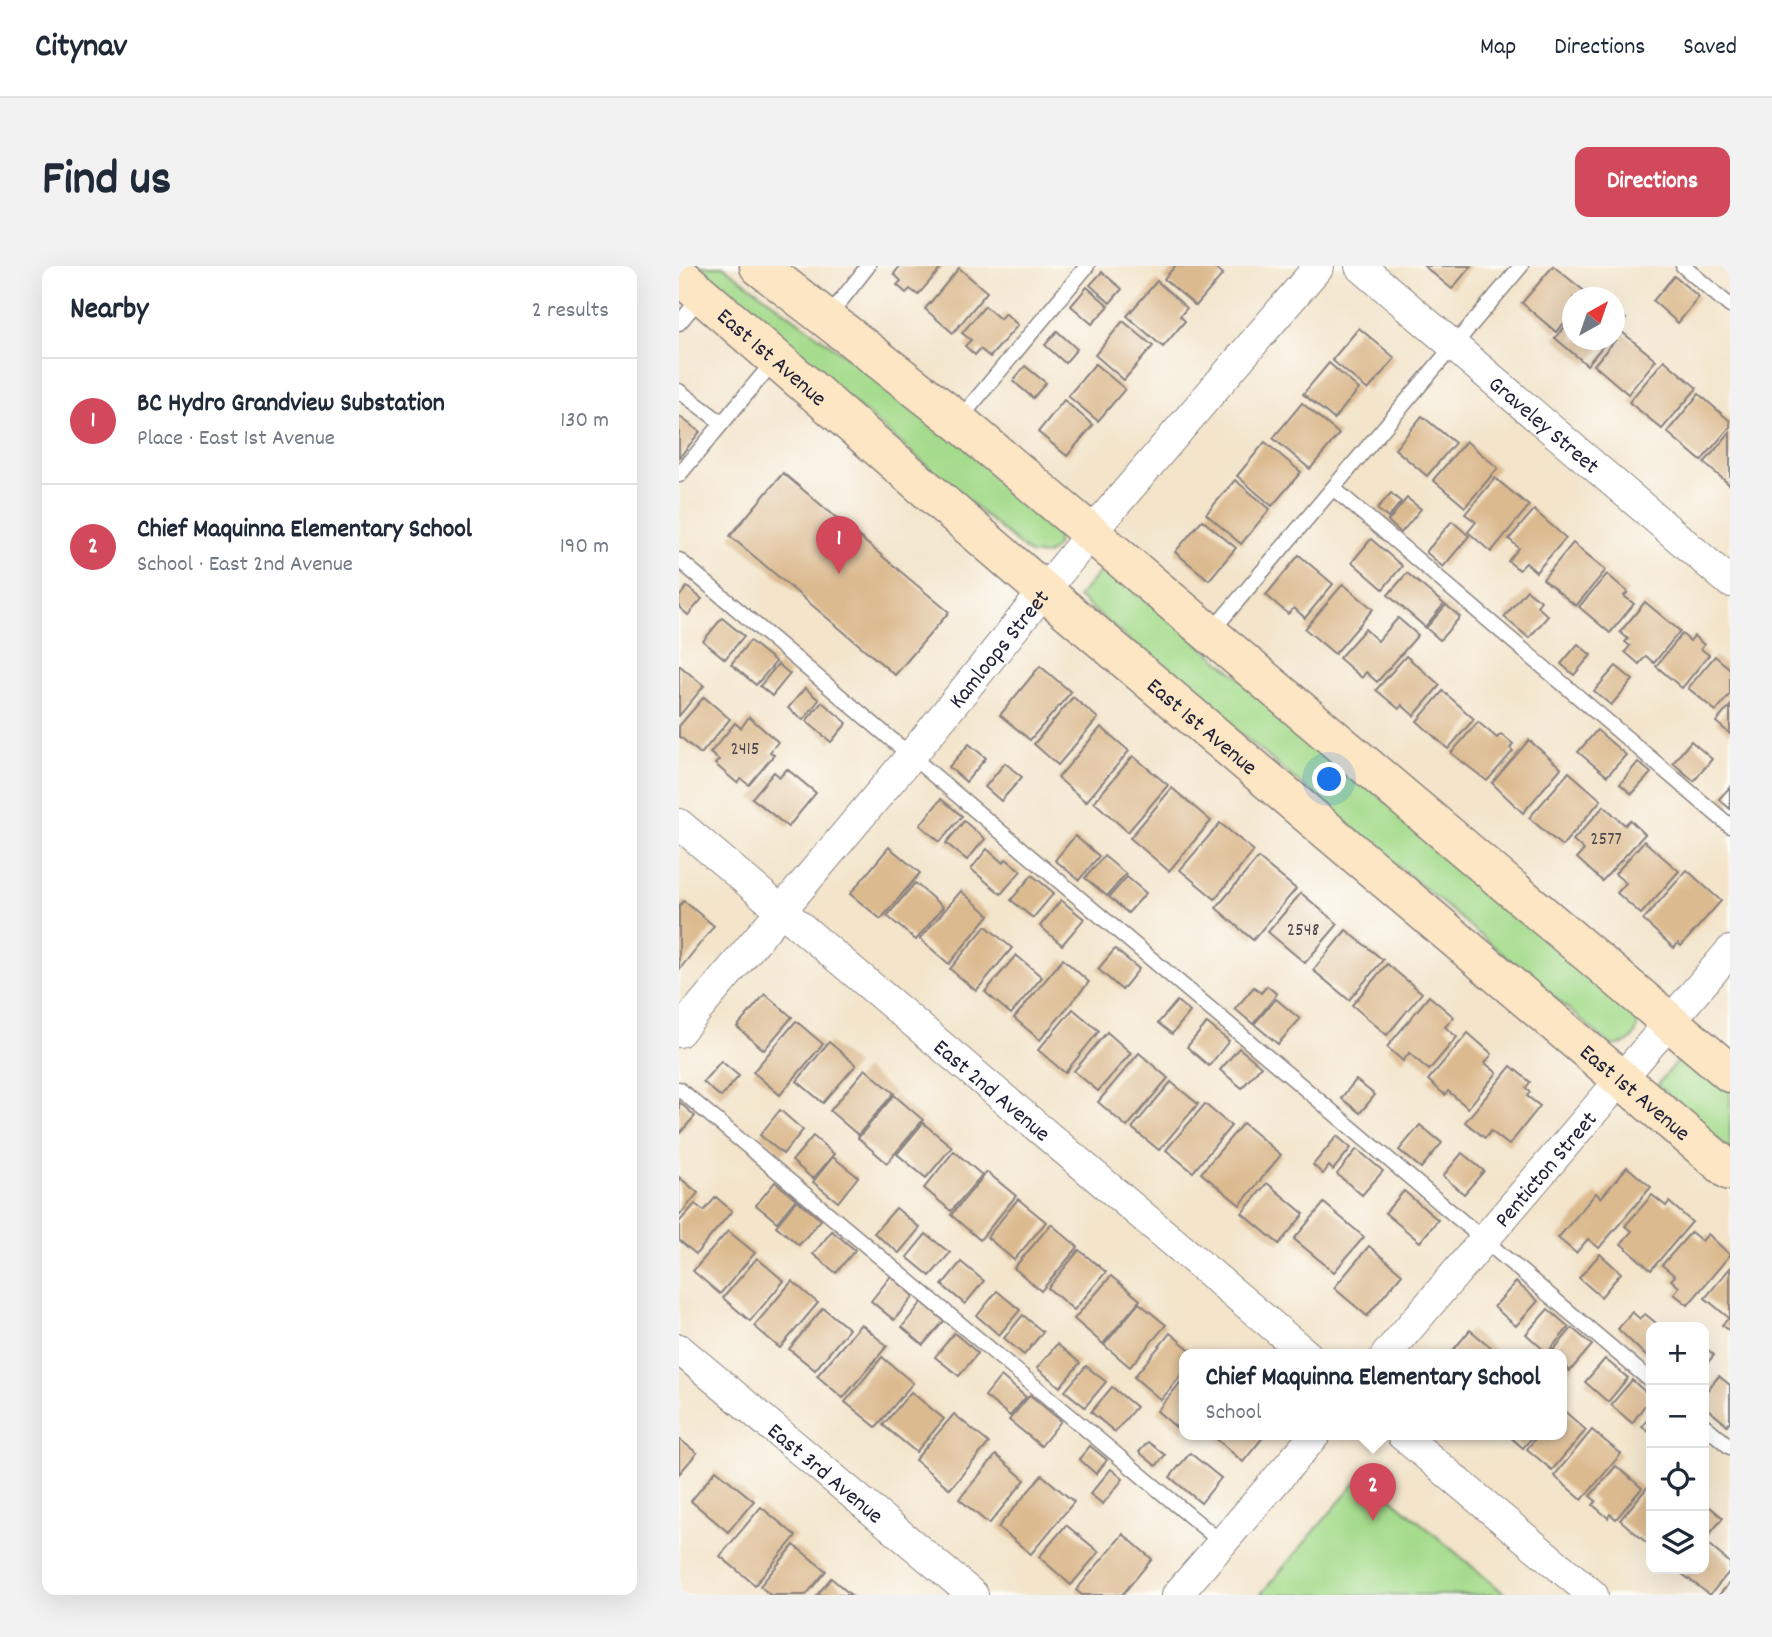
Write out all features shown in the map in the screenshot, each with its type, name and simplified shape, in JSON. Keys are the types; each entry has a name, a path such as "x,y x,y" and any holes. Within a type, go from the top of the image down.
{"main road":[{"path":"759,266 958,421 1730,1073"},
{"name":"East 1st Avenue","path":"686,298 774,360 1730,1171"}],"street":[{"name":"Kamloops Street","path":"679,1032 911,756 1091,533 1319,266"},
{"name":"Graveley Street","path":"1360,266 1730,582"},
{"name":"East 2nd Avenue","path":"679,824 1300,1349"},
{"name":"Penticton Street","path":"1391,1349 1730,951"},
{"name":"East 3rd Avenue","path":"679,1349 973,1595"},
{"path":"1177,1595 1311,1440"},
{"path":"1408,1440 1594,1595"}],"lane":[{"path":"827,319 868,266"},
{"path":"958,421 1082,271 1065,266"},
{"path":"1211,632 1521,266"},
{"path":"1683,266 1730,306"},
{"path":"679,475 774,360"},
{"path":"680,395 722,424"},
{"path":"1333,488 1730,826"},
{"path":"679,560 1646,1377"},
{"path":"679,1089 1221,1542"},
{"path":"1709,1429 1730,1447"}],"green space":[{"path":"694,266 723,266 866,371 929,413 1058,527 1057,546 1047,555 1030,554"},
{"path":"1106,565 1637,1014 1636,1033 1633,1037 1624,1044 1611,1045 1078,597"},
{"path":"1684,1054 1730,1089 1730,1150 1657,1085"},
{"path":"1363,1474 1506,1595 1260,1595"}],"building":[{"path":"900,266 943,266 918,295 910,289 906,293 897,285 901,281 894,274"},
{"path":"1175,266 1213,266 1223,274 1196,306 1164,279"},
{"path":"1424,266 1471,266 1452,289"},
{"path":"1553,266 1579,287 1562,287 1562,325 1556,332 1522,303"},
{"path":"959,268 987,292 953,333 925,309"},
{"path":"1102,272 1122,289 1110,303 1090,285"},
{"path":"1674,276 1699,297 1678,323 1653,301"},
{"path":"1157,281 1187,308 1180,316 1185,321 1163,347 1127,316"},
{"path":"1087,287 1109,306 1092,324 1071,306"},
{"path":"985,306 1000,319 1005,313 1018,325 990,357 980,349 975,355 965,346 971,340 962,333"},
{"path":"1123,321 1153,346 1124,380 1095,355"},
{"path":"1359,328 1395,358 1368,390 1332,360"},
{"path":"1562,330 1562,344 1555,338"},
{"path":"1057,331 1077,349 1065,363 1045,345"},
{"path":"1625,334 1656,360 1628,394 1594,365 1607,350 1625,350"},
{"path":"1569,350 1600,350 1587,365"},
{"path":"1664,360 1697,388 1662,429 1629,402"},
{"path":"1329,363 1359,389 1334,419 1303,394"},
{"path":"1095,364 1125,389 1098,421 1068,396"},
{"path":"1025,366 1046,383 1033,398 1013,381"},
{"path":"1699,394 1730,421 1730,427 1701,461 1667,432"},
{"path":"1064,400 1093,425 1067,456 1038,432"},
{"path":"1302,403 1339,434 1310,469 1273,438"},
{"path":"679,416 700,432 679,458"},
{"path":"1422,416 1455,443 1427,476 1395,449"},
{"path":"1730,432 1730,485 1704,463"},
{"path":"1466,441 1498,468 1465,507 1433,480"},
{"path":"1265,442 1301,472 1272,506 1237,476"},
{"path":"783,473 949,612 895,675 730,536"},
{"path":"1495,478 1529,506 1491,552 1468,532 1476,522 1465,514"},
{"path":"1235,480 1270,509 1241,544 1206,514"},
{"path":"1391,493 1401,502 1388,518 1377,509"},
{"path":"1407,498 1421,509 1401,533 1388,521"},
{"path":"1534,510 1566,538 1536,572 1526,563 1519,570 1508,561 1519,548 1509,539"},
{"path":"1202,520 1236,548 1209,580 1175,552"},
{"path":"1452,521 1469,536 1443,567 1426,552"},
{"path":"1371,539 1402,566 1383,589 1352,562"},
{"path":"1573,543 1606,570 1576,606 1543,579"},
{"path":"1299,555 1333,584 1305,618 1294,608 1288,614 1266,595"},
{"path":"1407,573 1444,604 1425,627 1388,595"},
{"path":"1607,574 1628,592 1624,596 1634,604 1610,633 1579,607"},
{"path":"1343,584 1373,609 1335,654 1305,629"},
{"path":"687,587 702,599 688,615 679,607 679,597"},
{"path":"1527,590 1541,601 1537,606 1548,616 1529,638 1504,617"},
{"path":"1645,602 1680,631 1654,663 1646,656 1639,664 1625,652 1630,646 1625,642 1628,639 1620,632"},
{"path":"1446,605 1460,617 1440,640 1426,628"},
{"path":"722,618 744,636 725,659 703,641"},
{"path":"1398,618 1418,635 1377,682 1366,672 1362,678 1339,658 1365,629 1378,641"},
{"path":"1682,634 1690,641 1694,636 1704,645 1701,649 1709,655 1682,688 1656,666"},
{"path":"750,641 776,662 756,685 731,664"},
{"path":"1578,644 1591,655 1574,675 1561,664"},
{"path":"1406,656 1440,685 1414,716 1402,705 1399,709 1376,690"},
{"path":"1715,656 1730,669 1730,694 1716,711 1688,688"},
{"path":"778,664 790,674 772,696 760,686"},
{"path":"679,665 704,686 679,716"},
{"path":"1040,666 1071,692 1030,740 1000,715"},
{"path":"1616,666 1633,680 1611,705 1594,691"},
{"path":"805,688 819,700 803,720 788,708"},
{"path":"1443,691 1474,719 1448,749 1417,721"},
{"path":"704,697 730,719 701,754 679,736 679,726"},
{"path":"1073,697 1098,718 1058,765 1034,744"},
{"path":"822,702 847,723 831,742 806,721"},
{"path":"1730,706 1730,734 1716,722"},
{"path":"749,717 778,742 770,752 774,755 749,785 741,779 737,783 715,764 719,760 710,753 735,723 741,728"},
{"path":"1478,722 1497,738 1501,734 1513,744 1510,748 1513,751 1487,781 1451,753"},
{"path":"1101,727 1129,751 1086,802 1058,778"},
{"path":"1597,730 1626,755 1607,776 1578,752"},
{"path":"1529,740 1561,768 1523,813 1492,783"},
{"path":"1691,741 1712,759 1694,781 1673,763"},
{"path":"969,744 986,758 966,782 949,767"},
{"path":"1133,756 1168,785 1128,832 1094,802"},
{"path":"1638,762 1651,773 1632,794 1620,784"},
{"path":"1005,763 1022,777 1001,801 985,787"},
{"path":"787,769 816,793 788,827 752,798 774,772 780,777"},
{"path":"1569,772 1601,800 1562,846 1529,818"},
{"path":"1730,787 1730,809 1719,799"},
{"path":"1172,788 1211,821 1169,871 1130,838"},
{"path":"941,799 962,816 940,842 920,825"},
{"path":"1604,806 1625,825 1630,820 1645,834 1602,881 1577,858 1584,850 1573,840"},
{"path":"964,821 985,839 967,860 946,843"},
{"path":"1220,823 1254,851 1215,899 1180,870"},
{"path":"1075,836 1099,856 1079,880 1055,860"},
{"path":"1644,841 1679,871 1641,914 1617,893 1626,883 1615,874"},
{"path":"889,847 920,873 881,919 850,894"},
{"path":"987,849 1003,863 1006,859 1021,871 1001,894 971,869"},
{"path":"1104,856 1126,874 1107,896 1085,878"},
{"path":"1258,858 1296,889 1253,940 1216,908"},
{"path":"1687,870 1721,901 1681,946 1678,943 1674,948 1643,920"},
{"path":"1032,875 1054,893 1033,918 1011,900"},
{"path":"1127,877 1146,893 1128,913 1109,897"},
{"path":"915,883 943,907 916,940 887,916"},
{"path":"961,891 989,915 949,964 920,939"},
{"path":"1301,893 1338,924 1305,963 1268,932"},
{"path":"1061,900 1084,919 1062,945 1040,926"},
{"path":"684,901 714,926 679,970 679,906"},
{"path":"986,926 1012,948 976,991 950,969"},
{"path":"1346,930 1383,960 1349,1000 1313,970"},
{"path":"1115,949 1139,969 1122,990 1098,969"},
{"path":"1016,955 1042,977 1011,1014 985,992"},
{"path":"1063,959 1089,982 1040,1040 1014,1018"},
{"path":"1387,964 1422,993 1387,1035 1352,1005"},
{"path":"1267,986 1277,994 1253,1024 1235,1009 1254,987 1261,993"},
{"path":"765,994 792,1017 764,1050 737,1027"},
{"path":"1429,996 1454,1017 1445,1027 1457,1037 1429,1070 1409,1053 1403,1061 1387,1047"},
{"path":"1276,999 1300,1019 1278,1044 1254,1024"},
{"path":"1177,1001 1190,1012 1172,1034 1158,1023"},
{"path":"1073,1009 1099,1031 1065,1073 1038,1050"},
{"path":"796,1021 823,1044 780,1095 753,1072"},
{"path":"1207,1023 1229,1041 1209,1066 1187,1047"},
{"path":"1107,1032 1131,1053 1098,1091 1074,1071"},
{"path":"1468,1033 1492,1054 1485,1063 1497,1073 1468,1108 1448,1091 1445,1095 1428,1080"},
{"path":"829,1042 856,1065 823,1103 797,1081"},
{"path":"1239,1048 1261,1066 1242,1088 1220,1070"},
{"path":"1139,1053 1168,1078 1127,1127 1098,1102"},
{"path":"721,1061 739,1076 721,1097 703,1082"},
{"path":"1511,1066 1530,1082 1526,1088 1530,1092 1527,1096 1540,1106 1509,1145 1491,1131 1485,1138 1465,1122"},
{"path":"865,1069 894,1093 858,1135 830,1111"},
{"path":"1356,1080 1375,1095 1360,1113 1341,1098"},
{"path":"1171,1082 1198,1104 1159,1150 1132,1128"},
{"path":"894,1095 923,1120 887,1163 858,1138"},
{"path":"679,1102 695,1116 679,1134"},
{"path":"1205,1104 1231,1126 1193,1172 1166,1150"},
{"path":"780,1110 803,1130 783,1154 760,1135"},
{"path":"923,1123 952,1147 926,1178 897,1154"},
{"path":"1243,1123 1281,1155 1240,1205 1201,1173"},
{"path":"1420,1125 1442,1143 1421,1168 1399,1150"},
{"path":"813,1136 834,1154 813,1179 792,1161"},
{"path":"1337,1136 1351,1148 1333,1170 1329,1166 1323,1174 1313,1165"},
{"path":"1357,1149 1383,1171 1362,1195 1337,1174"},
{"path":"954,1151 982,1175 951,1211 924,1188"},
{"path":"1462,1153 1484,1171 1464,1194 1443,1176"},
{"path":"833,1157 858,1177 838,1202 813,1182"},
{"path":"1627,1167 1651,1187 1599,1248 1588,1239 1576,1253 1558,1238 1596,1193 1601,1198"},
{"path":"987,1172 1016,1196 980,1240 951,1215"},
{"path":"679,1177 698,1193 679,1216"},
{"path":"775,1182 796,1199 777,1222 756,1205"},
{"path":"1267,1183 1304,1214 1279,1244 1242,1213"},
{"path":"1404,1191 1438,1220 1420,1242 1385,1213"},
{"path":"1652,1195 1666,1206 1669,1202 1692,1222 1651,1270 1621,1244 1632,1231 1625,1226"},
{"path":"716,1197 732,1211 696,1254 679,1240 679,1222 695,1204 704,1211"},
{"path":"1018,1199 1046,1222 1014,1260 987,1237"},
{"path":"797,1200 821,1220 799,1245 776,1226"},
{"path":"1324,1203 1364,1237 1334,1272 1294,1239"},
{"path":"896,1208 920,1228 899,1253 874,1233"},
{"path":"1051,1224 1078,1247 1041,1291 1014,1268"},
{"path":"728,1231 755,1253 720,1294 693,1271"},
{"path":"832,1231 855,1250 836,1273 813,1254"},
{"path":"1691,1232 1702,1241 1708,1234 1730,1255 1688,1305 1674,1294 1679,1287 1671,1280 1675,1276 1662,1265"},
{"path":"926,1234 950,1253 930,1276 907,1257"},
{"path":"1369,1246 1402,1274 1367,1316 1334,1288"},
{"path":"1079,1250 1106,1272 1074,1310 1048,1288"},
{"path":"1600,1254 1621,1273 1601,1297 1579,1278"},
{"path":"757,1258 784,1281 750,1321 723,1298"},
{"path":"961,1262 984,1281 965,1304 942,1285"},
{"path":"1730,1268 1730,1331 1722,1325 1729,1318 1705,1298"},
{"path":"891,1276 914,1296 894,1320 871,1301"},
{"path":"1111,1276 1140,1300 1103,1344 1074,1319"},
{"path":"792,1281 818,1303 780,1348 754,1326"},
{"path":"1516,1282 1538,1301 1516,1326 1494,1307"},
{"path":"997,1291 1020,1310 999,1335 977,1316"},
{"path":"922,1302 944,1321 923,1345 902,1327"},
{"path":"1139,1303 1166,1325 1130,1367 1104,1345"},
{"path":"823,1308 849,1329 815,1370 789,1349"},
{"path":"1548,1309 1569,1327 1550,1349 1543,1349 1526,1334"},
{"path":"1632,1312 1640,1319 1645,1314 1655,1322 1646,1322 1646,1356 1618,1329"},
{"path":"1023,1315 1043,1332 1024,1355 1004,1338"},
{"path":"861,1324 887,1346 843,1398 817,1376"},
{"path":"1572,1328 1592,1345 1570,1371 1567,1368 1567,1349 1554,1349"},
{"path":"1470,1330 1493,1349 1454,1349"},
{"path":"954,1333 978,1353 959,1376 935,1357"},
{"path":"1170,1333 1189,1349 1179,1349 1179,1378 1161,1400 1134,1377"},
{"path":"1057,1344 1080,1363 1060,1387 1037,1368"},
{"path":"882,1357 913,1383 876,1427 845,1402"},
{"path":"1605,1359 1628,1378 1608,1402 1585,1382"},
{"path":"1086,1366 1106,1382 1085,1407 1065,1391"},
{"path":"1001,1376 1026,1397 1010,1416 985,1396"},
{"path":"1719,1376 1730,1385 1730,1421 1727,1425 1709,1410 1709,1388"},
{"path":"1632,1380 1646,1393 1646,1404 1632,1423 1611,1405"},
{"path":"1179,1384 1179,1430 1157,1411"},
{"path":"1112,1387 1136,1407 1115,1432 1091,1412"},
{"path":"911,1392 944,1419 916,1452 883,1425"},
{"path":"1030,1395 1061,1421 1041,1446 1009,1420"},
{"path":"1567,1413 1586,1430 1552,1470 1527,1449 1534,1440 1567,1440"},
{"path":"954,1414 989,1443 950,1489 915,1460"},
{"path":"1592,1430 1621,1454 1582,1500 1554,1476"},
{"path":"679,1439 697,1453 679,1474"},
{"path":"1218,1440 1261,1440 1243,1462"},
{"path":"1514,1440 1530,1440 1523,1448"},
{"path":"1148,1442 1165,1455 1156,1466 1139,1452"},
{"path":"1090,1446 1107,1460 1096,1474 1079,1459"},
{"path":"1190,1453 1221,1478 1201,1503 1170,1477"},
{"path":"996,1455 1025,1480 989,1524 959,1499"},
{"path":"1616,1466 1642,1488 1616,1519 1610,1514 1608,1518 1593,1505 1596,1501 1590,1496"},
{"path":"1111,1469 1123,1479 1103,1504 1090,1494"},
{"path":"716,1470 754,1501 728,1532 691,1501"},
{"path":"1042,1475 1074,1502 1031,1554 998,1527"},
{"path":"1646,1489 1646,1542 1620,1520"},
{"path":"1709,1506 1723,1518 1709,1535"},
{"path":"761,1507 796,1536 755,1585 720,1556"},
{"path":"1066,1525 1099,1552 1071,1585 1039,1557"},
{"path":"1123,1534 1152,1559 1122,1595 1082,1595 1076,1590"},
{"path":"794,1545 826,1571 806,1595 770,1595 760,1586"},
{"path":"1709,1545 1730,1563 1730,1571 1710,1595 1682,1574 1709,1574"},
{"path":"831,1578 851,1595 817,1595"},
{"path":"1730,1582 1730,1595 1719,1595"}],"place":[{"name":"BC Hydro Grandview Substation","path":"839,574"},
{"name":"Chief Maquinna Elementary School","path":"1373,1521"}]}
